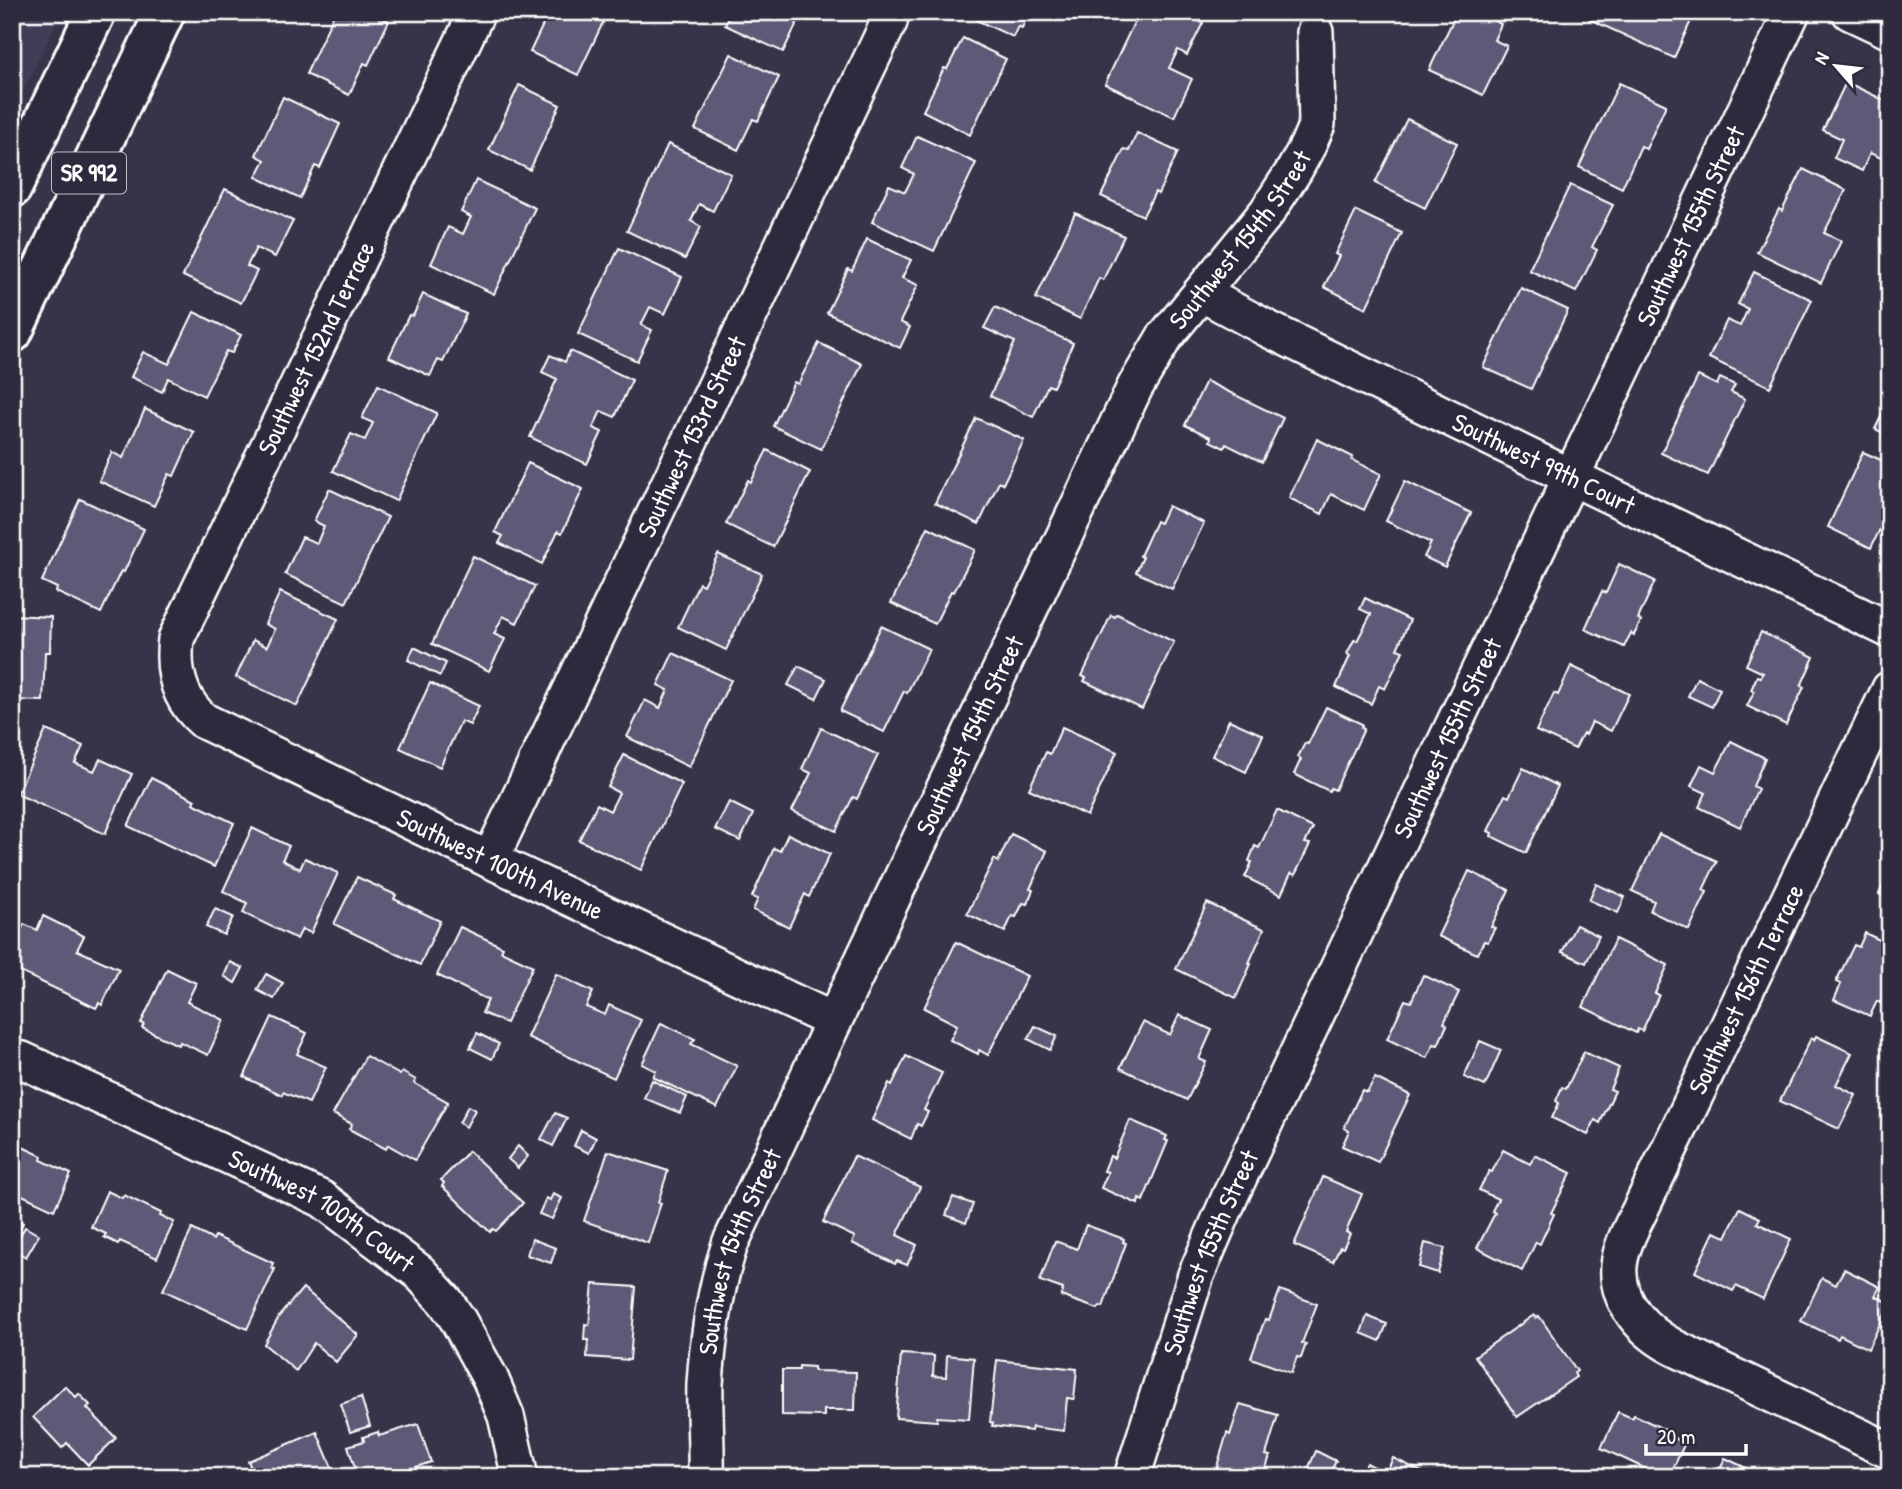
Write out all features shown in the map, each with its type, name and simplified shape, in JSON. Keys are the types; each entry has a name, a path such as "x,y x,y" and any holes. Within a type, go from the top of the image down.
{"main road":[{"name":"SR 992","path":"12,188 96,12"},
{"name":"SR 992","path":"12,333 165,12"}],"street":[{"name":"Southwest 152nd Terrace","path":"180,688 175,663 177,639 477,12"},
{"name":"Southwest 153rd Street","path":"490,860 883,34 891,12"},
{"name":"Southwest 155th Street","path":"1132,1477 1196,1275 1226,1206 1792,12"},
{"path":"1850,12 1890,31"},
{"name":"Southwest 154th Street","path":"706,1477 705,1384 713,1311 730,1244 1135,387 1164,338 1267,212 1295,169 1317,124 1315,32"},
{"name":"Southwest 99th Court","path":"1200,293 1259,325 1890,630"},
{"name":"Southwest 100th Avenue","path":"180,688 190,706 204,721 490,860 834,1021"},
{"name":"Southwest 156th Terrace","path":"1890,689 1630,1231 1619,1266 1622,1293 1637,1319 1667,1344 1890,1451"},
{"name":"Southwest 100th Court","path":"12,1059 22,1060 321,1199 419,1272 452,1311 490,1378 506,1416 520,1477"}],"shaded area":[{"path":"12,12 61,12 12,115"}],"building":[{"path":"335,12 370,12 389,21 368,65 364,63 349,95 306,74"},
{"path":"549,12 608,12 578,75 530,52"},
{"path":"731,12 790,12 788,16 798,21 783,52 725,25"},
{"path":"977,12 1029,12 1022,28 1018,26 1013,37 974,19"},
{"path":"1139,12 1180,12 1203,23 1187,55 1178,50 1169,68 1192,79 1174,117 1105,84"},
{"path":"1457,12 1477,12 1501,24 1494,40 1507,46 1483,95 1429,70"},
{"path":"1592,12 1695,12 1674,58 1589,19"},
{"path":"963,38 1006,59 970,135 923,111 944,68 947,69"},
{"path":"731,54 779,77 758,121 753,119 738,150 695,129"},
{"path":"1846,82 1890,103 1890,162 1870,153 1862,171 1834,158 1842,139 1823,130"},
{"path":"1619,83 1666,105 1646,149 1641,146 1622,188 1579,167"},
{"path":"519,85 560,105 530,170 489,150"},
{"path":"283,97 340,124 320,168 315,166 300,198 256,177 265,160 256,155"},
{"path":"1407,119 1457,143 1425,208 1375,183"},
{"path":"1137,133 1178,152 1158,194 1155,192 1143,216 1101,196 1124,149 1129,151"},
{"path":"917,136 976,163 934,251 872,222 889,185 905,192 914,174 902,168"},
{"path":"668,144 731,174 713,211 699,204 691,221 701,227 685,259 627,231"},
{"path":"1803,169 1846,190 1824,233 1841,241 1821,283 1757,252"},
{"path":"476,180 535,208 494,294 431,264 448,227 463,234 471,217 461,212"},
{"path":"1570,185 1613,205 1592,247 1597,250 1576,292 1529,270"},
{"path":"225,189 293,221 275,257 256,248 247,266 257,271 241,303 183,276"},
{"path":"1356,211 1402,233 1366,308 1324,287 1339,256 1335,254"},
{"path":"1075,213 1124,236 1103,280 1099,278 1080,319 1036,298"},
{"path":"867,239 911,260 902,278 918,285 900,322 910,327 900,348 827,313 848,269 852,271"},
{"path":"619,248 682,277 665,314 650,307 641,325 652,330 637,361 578,334"},
{"path":"1754,272 1812,300 1770,387 1709,358 1727,320 1740,326 1748,309 1738,304"},
{"path":"1521,288 1568,310 1531,389 1483,367"},
{"path":"423,294 466,314 443,362 438,360 430,376 389,357 409,315 413,316"},
{"path":"995,307 1073,343 1053,387 1048,385 1033,417 990,396 1015,342 984,328"},
{"path":"194,312 241,335 232,353 226,351 204,396 168,378 162,392 131,377 143,352 169,364"},
{"path":"819,343 862,364 821,449 773,426 794,382 798,384"},
{"path":"570,351 632,380 615,417 601,411 593,428 602,432 587,464 530,437 557,379 542,372 550,355 565,362"},
{"path":"1698,376 1717,385 1720,378 1735,385 1731,392 1745,399 1708,475 1661,453"},
{"path":"1206,381 1283,418 1262,462 1226,444 1224,448 1210,441 1211,437 1185,425"},
{"path":"378,385 437,413 396,501 333,471 351,434 365,440 373,423 362,418"},
{"path":"1890,398 1890,436 1875,429"},
{"path":"145,409 194,432 174,476 169,474 154,506 99,481 112,452 123,458"},
{"path":"976,418 1024,440 1003,484 999,482 979,524 935,503"},
{"path":"1317,439 1381,474 1364,510 1331,494 1322,514 1289,498"},
{"path":"767,450 810,472 773,547 726,524"},
{"path":"1863,452 1890,464 1890,518 1886,516 1871,548 1828,527"},
{"path":"528,463 583,489 562,533 558,531 542,564 499,543 503,536 495,532"},
{"path":"1405,481 1471,513 1445,567 1424,557 1431,543 1386,521"},
{"path":"329,489 388,517 346,603 285,574 302,537 317,543 324,526 314,521"},
{"path":"80,499 144,529 101,613 56,592 57,588 42,581"},
{"path":"1168,506 1204,523 1172,589 1136,572 1143,557 1140,556 1156,521 1160,523"},
{"path":"928,527 975,550 935,624 891,603"},
{"path":"718,554 762,574 726,650 678,627 699,583 703,585"},
{"path":"473,556 535,586 517,623 503,616 494,634 505,639 489,671 432,644"},
{"path":"1619,564 1655,581 1638,619 1641,621 1624,647 1585,629 1602,591 1606,593"},
{"path":"280,592 338,619 297,706 236,677 253,640 267,647 275,629 265,624"},
{"path":"1365,598 1410,620 1397,649 1403,651 1385,689 1379,686 1371,704 1336,687 1350,656 1347,654 1371,614 1360,609"},
{"path":"1117,614 1174,642 1142,709 1084,681 1086,678 1082,676 1111,615 1115,617"},
{"path":"12,615 51,617 50,652 45,652 43,701 12,700"},
{"path":"881,626 929,649 884,732 840,711"},
{"path":"1761,632 1814,657 1801,686 1804,687 1786,725 1747,706 1754,692 1751,690 1757,676 1760,677 1763,673 1746,665"},
{"path":"414,647 446,663 440,676 408,660"},
{"path":"673,653 731,680 689,767 627,737 645,700 660,708 668,690 658,685"},
{"path":"798,666 826,679 816,699 788,685"},
{"path":"1571,666 1629,694 1611,731 1592,722 1575,749 1536,731 1554,693 1558,695"},
{"path":"1697,678 1720,689 1712,707 1688,696"},
{"path":"430,683 479,706 470,725 461,721 440,767 400,748"},
{"path":"1326,707 1362,724 1364,729 1335,790 1331,788 1329,791 1294,774 1301,759 1298,757 1305,743 1308,744"},
{"path":"1229,720 1263,735 1246,772 1212,756"},
{"path":"1062,727 1117,752 1087,816 1029,789 1046,752 1050,754"},
{"path":"821,728 878,755 857,799 853,797 836,831 792,811 811,773 802,769"},
{"path":"46,730 83,746 75,763 94,771 100,759 132,774 105,834 17,794"},
{"path":"1731,741 1765,758 1753,786 1758,789 1740,827 1699,807 1706,793 1691,786 1701,765 1715,772"},
{"path":"624,755 682,784 641,870 579,840 597,804 610,811 619,793 608,787"},
{"path":"1523,768 1558,786 1526,853 1491,836 1492,833 1488,831 1505,795 1509,797"},
{"path":"151,778 234,823 214,867 128,826"},
{"path":"729,802 753,814 740,841 715,829"},
{"path":"1277,810 1313,828 1305,843 1310,844 1295,875 1291,873 1281,895 1245,877 1255,846 1259,848"},
{"path":"252,828 289,846 282,860 300,869 305,858 338,873 311,933 302,929 297,939 243,913 247,903 223,891"},
{"path":"788,834 830,854 809,897 805,894 789,927 753,910 758,899 752,897 774,848 780,851"},
{"path":"1011,834 1047,851 1030,889 1033,890 1027,904 1023,903 1016,917 1012,916 1005,932 967,914 994,859 998,862"},
{"path":"1659,834 1717,861 1703,890 1707,892 1689,930 1650,911 1654,901 1632,891"},
{"path":"1469,871 1509,890 1491,927 1495,928 1488,942 1484,941 1477,954 1438,936"},
{"path":"1890,872 1890,899 1879,894"},
{"path":"357,877 396,895 394,899 440,921 420,965 334,924"},
{"path":"1596,884 1625,897 1618,913 1589,900"},
{"path":"1207,903 1264,929 1236,998 1176,969"},
{"path":"215,909 233,917 224,935 206,927"},
{"path":"43,916 84,936 77,950 119,969 102,1005 99,1003 96,1008 12,968 12,948 24,924 37,930"},
{"path":"1576,925 1599,936 1586,963 1562,952"},
{"path":"460,927 503,947 501,951 533,966 506,1023 482,1013 488,1000 437,975"},
{"path":"1865,933 1890,945 1890,974 1883,988 1887,990 1880,1003 1877,1001 1870,1016 1834,1000 1841,984 1836,982 1854,945 1859,947"},
{"path":"1615,939 1668,965 1655,993 1659,995 1642,1031 1638,1029 1636,1033 1583,1007"},
{"path":"956,942 1027,976 988,1055 979,1050 978,1054 950,1040 957,1025 924,1008"},
{"path":"230,962 243,968 235,983 224,976"},
{"path":"167,969 196,983 187,1002 224,1020 208,1055 180,1042 178,1045 142,1028 144,1024 141,1023"},
{"path":"266,974 283,983 274,999 257,990"},
{"path":"556,974 593,992 586,1007 605,1015 609,1005 641,1020 614,1078 527,1037"},
{"path":"1423,975 1459,992 1444,1023 1447,1025 1438,1045 1434,1044 1427,1058 1387,1039 1405,1000 1411,1002"},
{"path":"1179,1015 1212,1030 1199,1059 1206,1062 1187,1100 1120,1068 1143,1022 1170,1035"},
{"path":"272,1017 307,1033 297,1054 326,1067 309,1103 283,1092 282,1095 244,1077"},
{"path":"661,1023 695,1039 691,1044 737,1066 717,1108 653,1077 656,1071 642,1064"},
{"path":"1035,1026 1057,1036 1050,1050 1028,1039"},
{"path":"477,1033 499,1044 492,1059 470,1048"},
{"path":"1816,1036 1852,1053 1836,1085 1856,1095 1839,1129 1780,1101 1811,1038 1814,1040"},
{"path":"1480,1041 1501,1050 1485,1086 1464,1077"},
{"path":"1584,1052 1619,1068 1610,1089 1615,1091 1600,1123 1595,1120 1588,1135 1552,1118 1562,1087 1566,1089"},
{"path":"366,1056 400,1075 402,1072 416,1080 414,1083 448,1102 415,1160 388,1145 386,1149 349,1129 352,1124 333,1114"},
{"path":"906,1056 942,1073 924,1110 928,1112 921,1126 917,1124 911,1139 872,1120 889,1083 892,1085"},
{"path":"1375,1078 1410,1095 1378,1162 1342,1146 1349,1131 1344,1128 1362,1090 1367,1092"},
{"path":"652,1080 687,1097 680,1113 644,1098"},
{"path":"468,1106 475,1110 466,1127 459,1123"},
{"path":"555,1113 567,1118 553,1146 541,1139"},
{"path":"1130,1120 1167,1136 1165,1140 1168,1141 1143,1201 1139,1199 1138,1204 1101,1188 1108,1172 1104,1171 1110,1156 1114,1158"},
{"path":"581,1130 596,1138 589,1153 574,1146"},
{"path":"12,1142 71,1174 54,1210 16,1192 12,1195"},
{"path":"518,1146 528,1156 518,1168 508,1159"},
{"path":"1503,1150 1530,1164 1535,1155 1571,1173 1551,1213 1554,1214 1540,1244 1536,1242 1522,1271 1477,1248 1495,1213 1492,1211 1498,1199 1479,1190"},
{"path":"469,1151 523,1203 496,1231 493,1229 490,1232 442,1186 444,1183 441,1180"},
{"path":"608,1151 668,1171 648,1243 584,1221"},
{"path":"854,1156 920,1187 897,1235 917,1245 907,1265 897,1261 895,1264 852,1243 855,1237 823,1222"},
{"path":"1323,1177 1362,1194 1346,1232 1350,1234 1333,1262 1294,1245"},
{"path":"107,1191 122,1198 124,1195 174,1222 157,1258 120,1241 118,1244 91,1227"},
{"path":"553,1194 562,1198 552,1219 539,1214 546,1198 550,1200"},
{"path":"953,1197 973,1204 966,1223 946,1215"},
{"path":"1740,1208 1760,1218 1757,1223 1791,1239 1763,1299 1736,1286 1733,1291 1695,1272 1714,1232 1726,1237"},
{"path":"12,1217 23,1223 12,1243"},
{"path":"1086,1225 1124,1239 1123,1242 1126,1243 1103,1307 1098,1309 1061,1296 1063,1289 1040,1281 1055,1241 1077,1249"},
{"path":"25,1227 39,1235 26,1257 12,1249"},
{"path":"192,1229 213,1240 215,1236 273,1263 271,1268 275,1269 247,1329 163,1290"},
{"path":"532,1239 556,1248 551,1263 527,1255"},
{"path":"1425,1243 1445,1248 1438,1273 1419,1267"},
{"path":"1844,1269 1880,1287 1875,1296 1890,1303 1868,1349 1840,1335 1838,1339 1801,1321 1822,1278 1836,1285"},
{"path":"593,1284 636,1287 630,1360 587,1357 585,1324 589,1325"},
{"path":"303,1288 358,1335 336,1362 314,1343 296,1371 264,1344 280,1315"},
{"path":"1280,1290 1317,1304 1302,1343 1306,1344 1301,1358 1297,1357 1291,1373 1251,1358 1265,1319 1269,1320"},
{"path":"1534,1315 1535,1318 1539,1316 1577,1371 1574,1373 1576,1377 1517,1417 1475,1356"},
{"path":"1367,1316 1387,1324 1380,1341 1361,1333"},
{"path":"901,1354 934,1356 933,1376 946,1377 947,1355 974,1358 969,1419 937,1417 937,1421 896,1418"},
{"path":"997,1360 1077,1369 1074,1399 1067,1398 1064,1431 1032,1427 1031,1431 992,1426 993,1423 990,1422"},
{"path":"799,1366 814,1367 814,1371 856,1372 855,1410 824,1410 824,1416 782,1415 782,1370 799,1370"},
{"path":"65,1386 76,1397 79,1394 90,1405 87,1408 116,1438 88,1465 67,1443 62,1448 33,1417"},
{"path":"361,1397 370,1426 350,1432 341,1404"},
{"path":"1240,1404 1278,1415 1266,1455 1270,1456 1264,1474 1261,1473 1259,1477 1228,1477 1215,1473 1227,1433 1230,1435"},
{"path":"1618,1412 1632,1418 1634,1415 1672,1433 1670,1436 1685,1443 1669,1477 1663,1477 1601,1448"},
{"path":"418,1424 431,1462 416,1467 418,1472 403,1477 358,1477 348,1446 364,1441 363,1437 378,1432 379,1436"},
{"path":"317,1432 336,1477 255,1477 248,1461"},
{"path":"1316,1451 1336,1461 1328,1477 1308,1469"},
{"path":"1393,1458 1422,1472 1420,1477 1360,1477 1367,1463 1386,1473"},
{"path":"1725,1458 1765,1477 1716,1477"},
{"path":"202,1468 206,1477 181,1477"}]}
